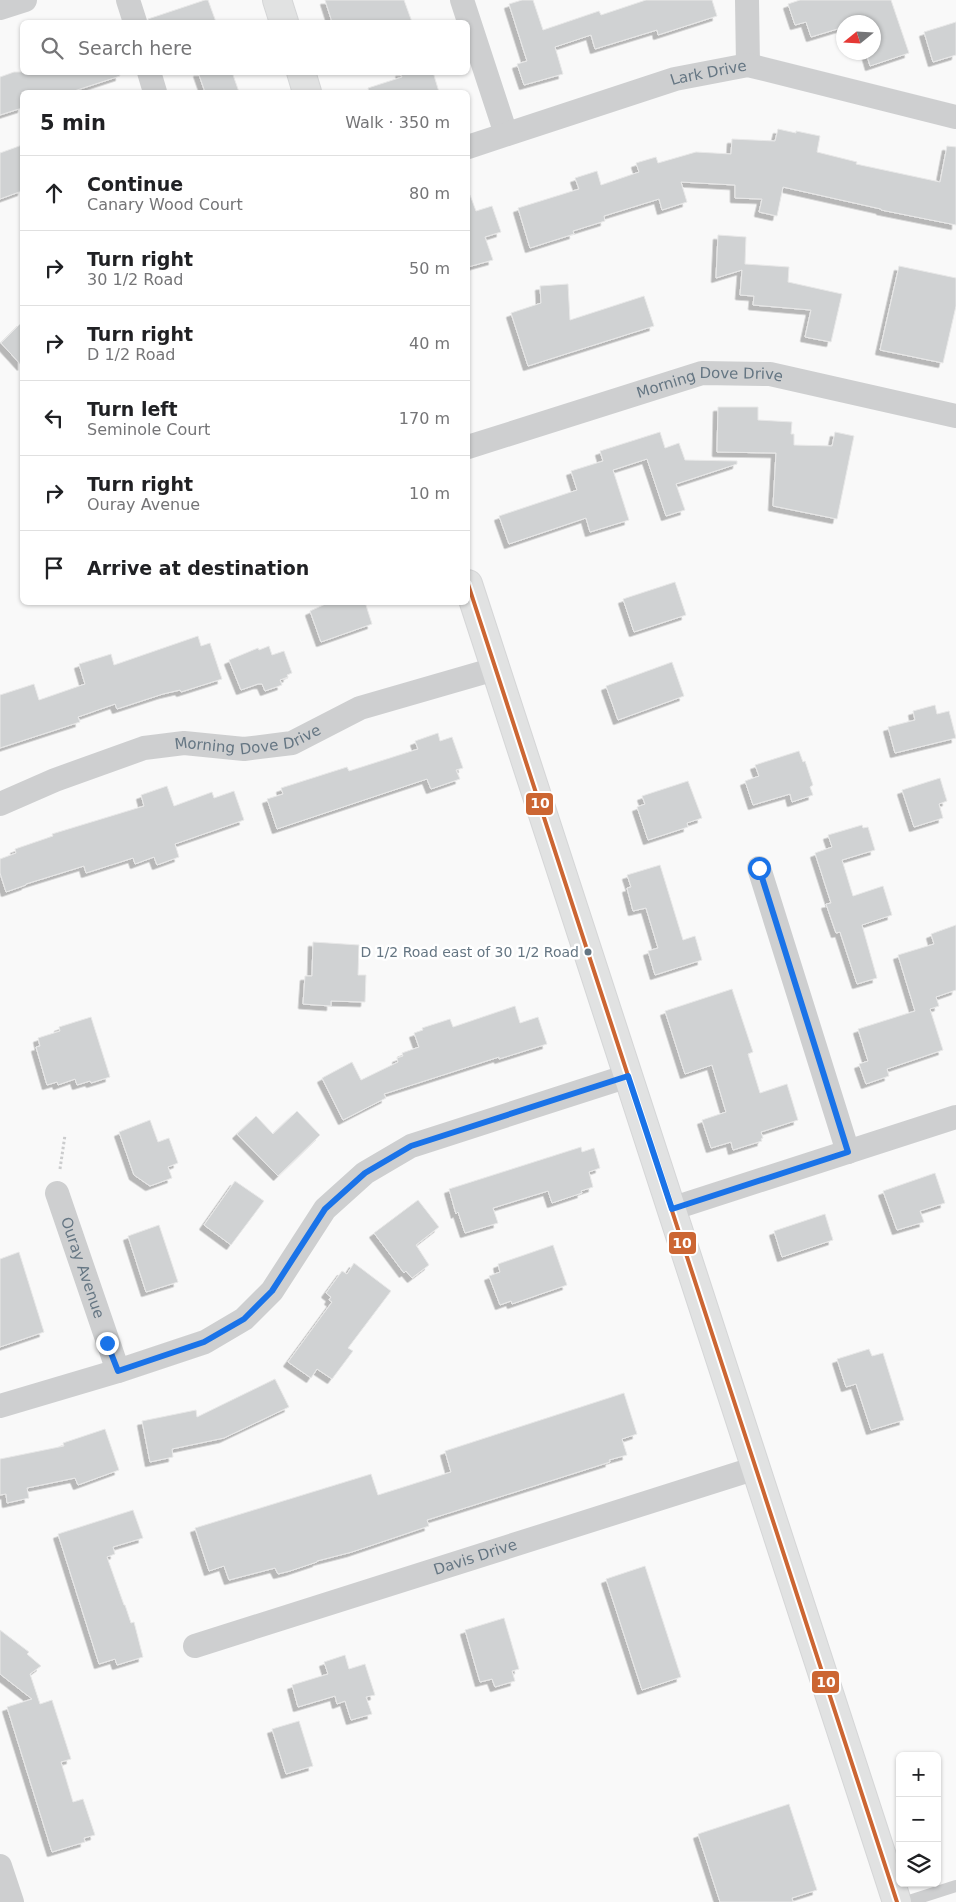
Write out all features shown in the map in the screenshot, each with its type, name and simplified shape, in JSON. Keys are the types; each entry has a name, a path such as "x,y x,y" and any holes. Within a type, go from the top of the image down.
{"main road":[{"path":"277,0 283,20"},
{"path":"302,75 306,90"},
{"path":"470,590 897,1902"}],"street":[{"path":"0,8 25,0"},
{"path":"128,0 134,20"},
{"path":"462,0 469,20"},
{"path":"747,0 748,65"},
{"path":"470,24 506,134"},
{"name":"Lark Drive","path":"470,146 675,79 748,65 956,117"},
{"path":"150,75 154,90"},
{"name":"Morning Dove Drive","path":"470,446 702,373 770,374 956,416"},
{"name":"Morning Dove Drive","path":"0,804 55,780 144,748 184,743 244,749 292,743 360,708 495,669"},
{"path":"759,868 848,1152"},
{"path":"0,1406 118,1371 204,1342 244,1319 272,1291 325,1209 365,1173 403,1150 628,1076"},
{"path":"672,1209 956,1117"},
{"name":"Ouray Avenue","path":"57,1193 118,1371"},
{"name":"Davis Drive","path":"195,1646 756,1468"},
{"path":"0,1866 12,1902"}],"lane":[{"path":"906,1902 956,1886"}],"building":[{"path":"208,0 215,20 148,20"},
{"path":"325,0 404,0 411,20 331,20"},
{"path":"522,0 533,0 543,30 599,11 601,15 646,0 712,0 717,16 658,35 657,30 595,49 591,35 555,47 563,74 524,85 517,64 527,61 509,4"},
{"path":"800,0 891,0 909,53 870,66 868,60 881,60 881,15 836,15 836,29 811,37 806,22 795,25 788,4"},
{"path":"956,22 956,55 933,62 924,32"},
{"path":"14,72 20,72 20,75 120,76 77,90 20,90 20,109 0,115 0,77"},
{"path":"199,75 233,75 238,90 204,90"},
{"path":"401,75 434,75 438,90 368,90 368,88 402,77"},
{"path":"778,129 820,136 817,152 857,162 856,164 940,182 947,146 956,147 956,225 783,187 777,216 759,212 762,199 735,198 735,185 681,182 687,202 662,210 659,199 604,216 605,221 573,231 574,234 530,248 518,208 579,189 575,178 597,171 601,185 639,172 636,163 656,157 658,163 696,152 731,154 732,139 775,141"},
{"path":"20,146 20,192 0,199 0,153"},
{"path":"470,195 476,211 492,206 501,232 485,237 493,260 470,266"},
{"path":"718,235 746,237 745,264 789,267 788,282 842,294 831,342 805,337 811,310 753,305 754,296 740,295 742,270 716,278"},
{"path":"899,266 956,278 956,306 943,363 880,350"},
{"path":"568,284 570,320 644,296 654,326 528,366 511,313 541,303 540,286"},
{"path":"20,324 20,364 1,343"},
{"path":"718,407 758,407 758,420 792,422 791,434 794,434 794,445 832,446 835,432 854,436 837,519 773,506 776,453 717,452"},
{"path":"660,432 665,448 679,443 685,460 737,461 737,464 676,484 685,510 666,516 647,459 613,470 629,520 590,532 586,518 509,544 499,516 577,490 571,471 603,461 600,451"},
{"path":"675,582 686,615 634,632 623,599"},
{"path":"323,605 366,605 372,624 321,642 310,611"},
{"path":"198,636 201,646 210,643 222,679 181,692 180,690 163,694 117,709 115,704 78,717 80,722 0,748 0,695 34,684 39,700 85,684 79,664 111,654 114,665"},
{"path":"269,646 272,655 284,651 292,673 280,680 282,685 265,691 262,684 241,690 229,660 258,648 259,650"},
{"path":"672,662 684,696 618,720 606,686"},
{"path":"935,705 937,714 949,711 956,738 895,753 888,727 915,720 913,711"},
{"path":"438,733 440,741 452,737 463,768 456,770 460,779 431,789 427,779 277,829 267,799 283,794 281,788 347,767 349,771 418,749 415,741"},
{"path":"799,751 803,762 805,761 813,785 810,787 813,795 792,802 790,794 753,805 745,781 759,776 755,765"},
{"path":"940,778 947,801 939,804 943,818 914,827 902,790"},
{"path":"688,781 702,818 687,823 688,827 648,840 637,807 645,804 642,796"},
{"path":"167,786 174,806 212,792 214,798 234,791 244,820 175,844 179,857 157,865 154,857 135,864 133,858 86,873 84,866 6,892 0,873 0,859 16,853 15,849 53,836 52,834 144,806 141,795"},
{"path":"862,825 863,828 868,827 875,850 842,860 853,896 883,886 892,915 862,925 877,978 857,984 840,932 836,933 826,904 831,903 815,853 832,847 828,835"},
{"path":"660,865 683,940 695,936 702,960 655,975 648,951 658,948 646,908 633,911 627,888 631,887 627,875"},
{"path":"956,925 956,990 936,997 939,1006 930,1009 943,1050 887,1069 889,1076 866,1084 859,1064 868,1061 858,1029 915,1011 898,955 934,944 931,934"},
{"path":"313,942 359,945 358,975 366,975 365,1002 331,1001 331,1006 303,1004 305,976 312,976"},
{"path":"732,989 753,1052 748,1054 760,1093 787,1084 798,1120 761,1132 762,1141 733,1150 731,1142 711,1148 702,1120 726,1112 712,1065 685,1074 665,1011"},
{"path":"515,1006 520,1023 538,1017 547,1044 499,1059 499,1057 384,1094 386,1098 343,1120 322,1078 352,1062 361,1080 398,1062 397,1058 403,1056 402,1053 419,1047 414,1033 423,1030 422,1028 450,1019 453,1027"},
{"path":"91,1017 110,1077 77,1085 75,1079 58,1085 57,1082 47,1085 36,1047 40,1046 38,1038 60,1031 59,1027"},
{"path":"297,1111 320,1135 278,1176 237,1134 256,1116 273,1134"},
{"path":"150,1120 158,1142 169,1138 178,1163 168,1167 172,1178 150,1186 134,1175 119,1132"},
{"path":"581,1147 582,1152 594,1148 600,1168 589,1172 593,1187 581,1191 582,1193 552,1203 548,1191 493,1208 498,1223 465,1233 458,1212 456,1214 449,1189"},
{"path":"935,1173 945,1203 920,1211 924,1222 897,1230 883,1191"},
{"path":"235,1181 264,1201 231,1245 204,1225"},
{"path":"418,1200 439,1227 416,1245 429,1265 412,1278 406,1271 404,1273 374,1233"},
{"path":"825,1214 833,1240 782,1257 774,1231"},
{"path":"159,1225 178,1282 146,1292 128,1236"},
{"path":"553,1245 567,1285 512,1304 511,1301 500,1305 489,1276 500,1272 498,1264"},
{"path":"19,1252 44,1332 0,1347 0,1259"},
{"path":"354,1263 391,1291 348,1348 353,1351 332,1379 317,1369 311,1378 288,1362 332,1302 329,1300 331,1297 326,1293 342,1271 347,1274"},
{"path":"869,1349 872,1356 883,1353 904,1420 871,1430 856,1384 846,1387 837,1359"},
{"path":"275,1379 289,1407 224,1438 172,1449 173,1457 150,1462 142,1421 196,1410 197,1417"},
{"path":"624,1393 637,1434 622,1439 627,1455 427,1520 429,1526 290,1571 278,1574 275,1568 229,1580 224,1566 209,1571 195,1528 371,1474 378,1495 451,1472 445,1451"},
{"path":"105,1429 119,1470 78,1485 75,1478 27,1488 29,1498 7,1503 6,1494 0,1495 0,1459 64,1446 63,1443"},
{"path":"133,1510 143,1538 113,1547 115,1554 107,1557 131,1623 134,1622 143,1657 117,1665 115,1659 99,1664 58,1534"},
{"path":"645,1566 681,1677 642,1690 606,1579"},
{"path":"504,1618 519,1669 512,1671 515,1681 495,1687 492,1679 480,1682 465,1630"},
{"path":"0,1630 29,1652 27,1654 41,1666 30,1674 40,1704 52,1700 71,1759 61,1762 73,1802 83,1799 95,1835 84,1838 85,1842 52,1852 7,1707 32,1699 0,1674"},
{"path":"345,1655 349,1669 365,1664 375,1695 366,1697 372,1714 351,1720 345,1701 337,1704 335,1696 298,1707 292,1685 328,1674 324,1662"},
{"path":"299,1721 313,1766 286,1774 272,1729"},
{"path":"789,1804 817,1890 792,1898 793,1902 720,1902 698,1834"}],"transit line":[{"name":"10","path":"470,590 897,1902"}],"place":[{"name":"D 1/2 Road east of 30 1/2 Road","path":"588,952"}],"route":[{"path":"107,1343 118,1371 204,1342 244,1319 272,1291 325,1209 365,1173 411,1146 628,1076 672,1209 848,1152 759,868"}]}
